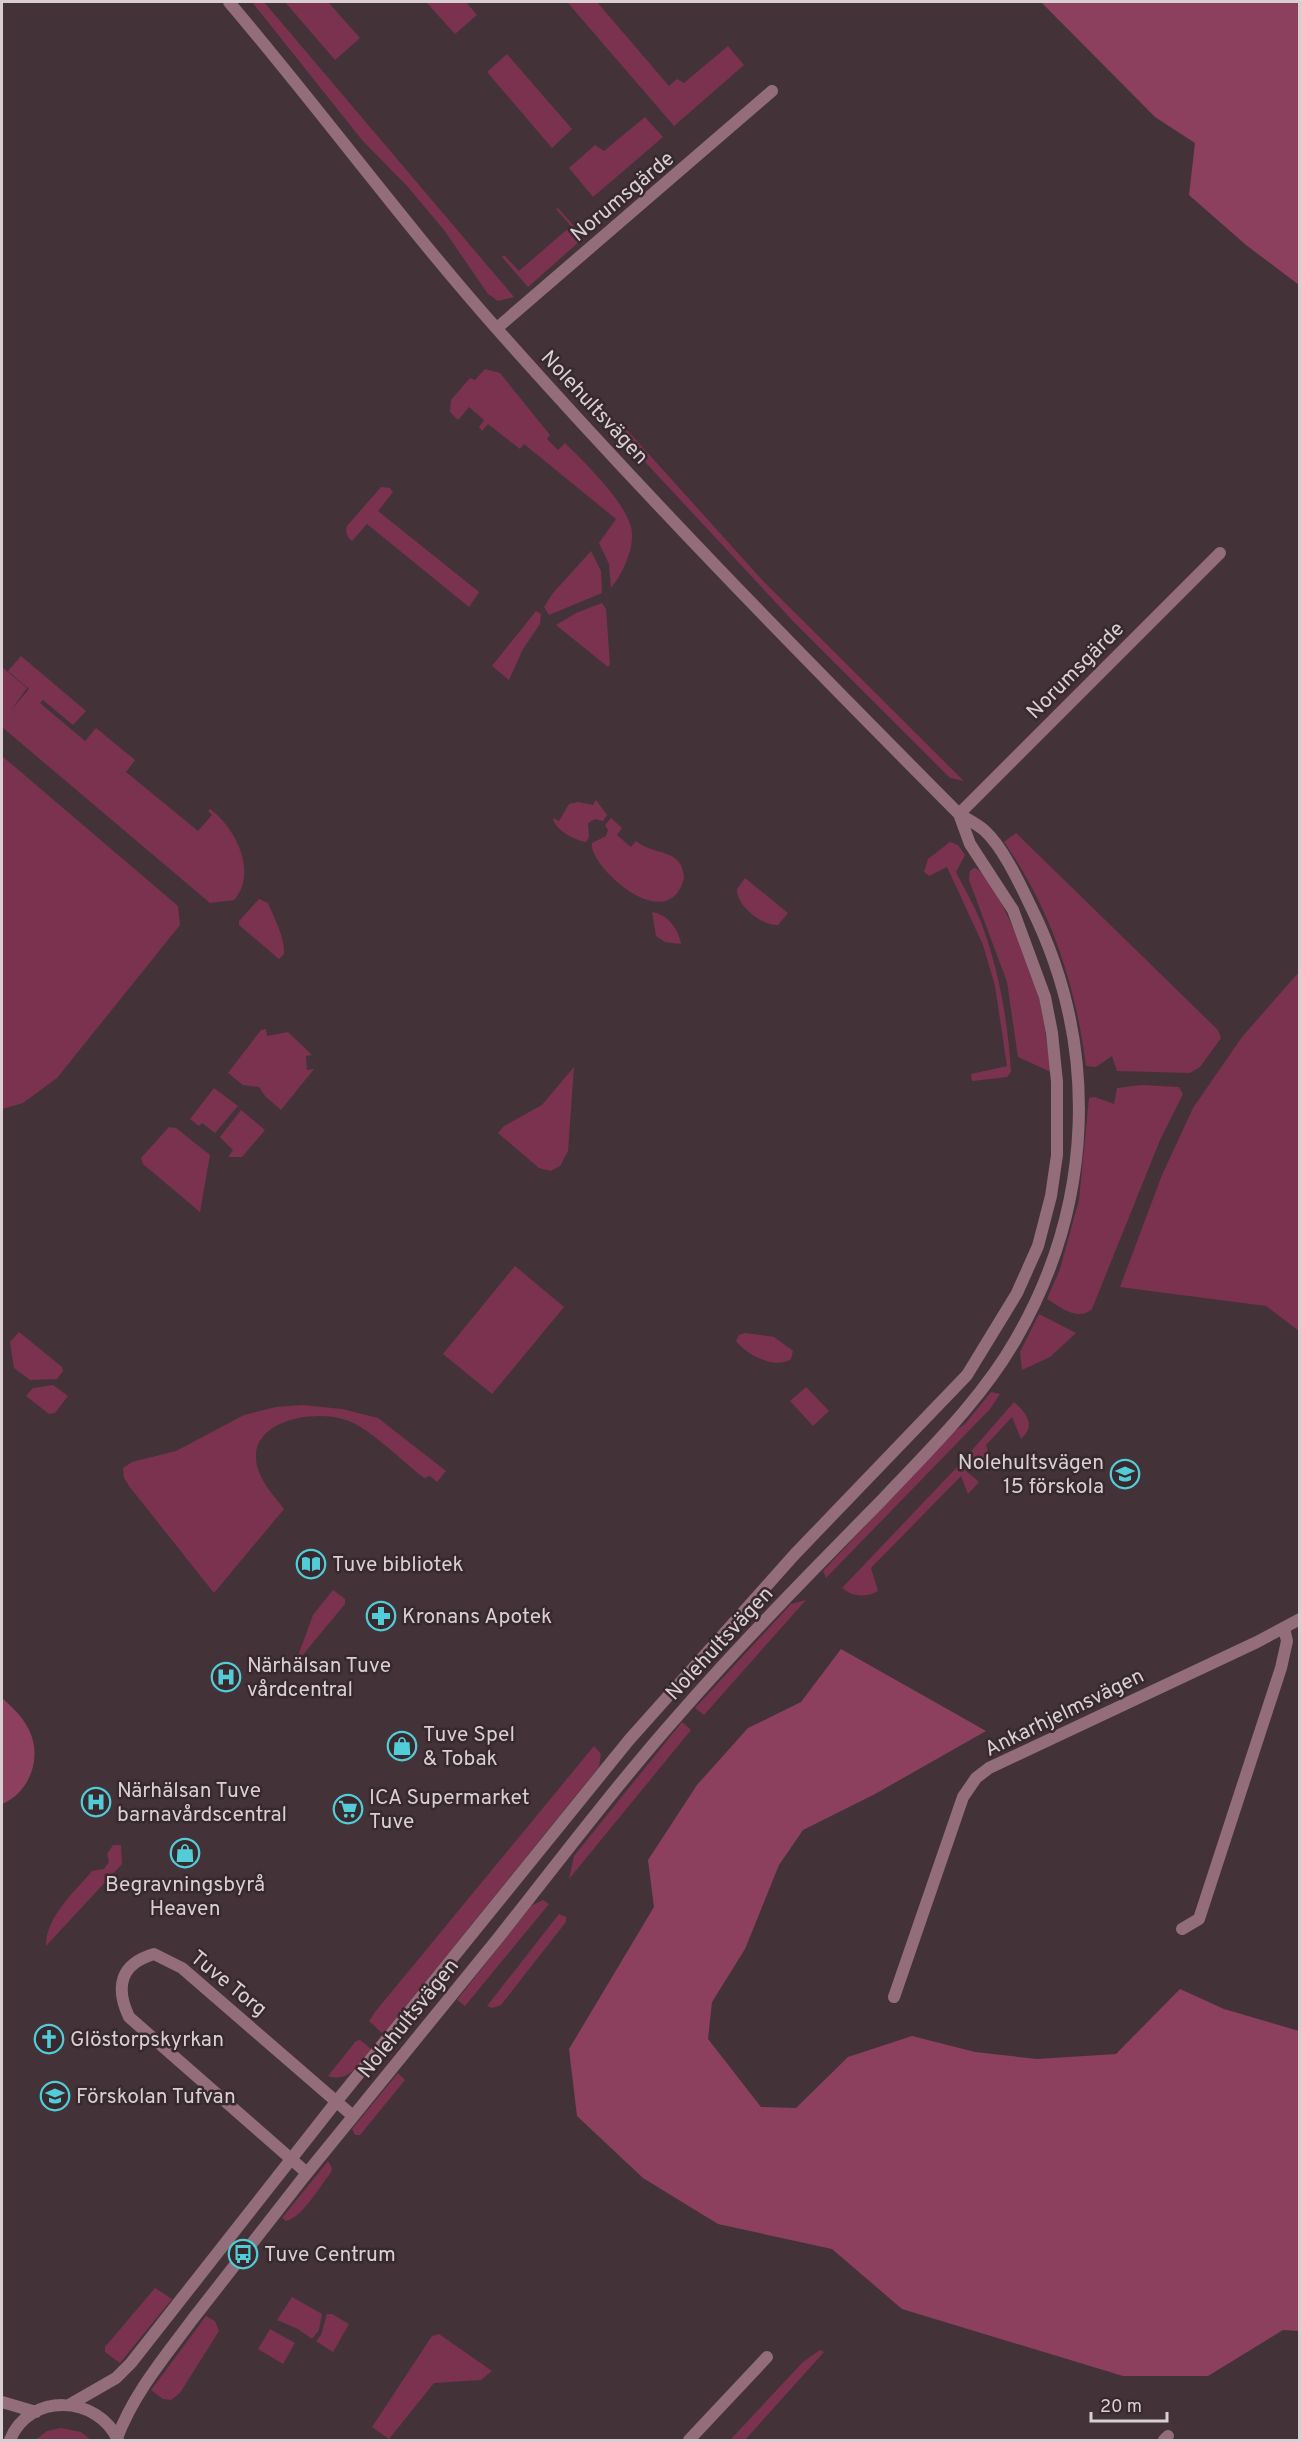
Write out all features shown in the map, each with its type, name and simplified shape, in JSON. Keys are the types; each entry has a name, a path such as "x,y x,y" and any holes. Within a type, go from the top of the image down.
{"street":[{"name":"Nolehultsvägen","path":"69,2404 100,2417 118,2439 136,2395 307,2173 681,1712 941,1437 987,1383 1016,1339 1040,1292 1057,1249 1071,1200 1080,1122 1078,1067 1071,1014 1062,980 1047,939 1011,869 987,832 959,814 793,647 497,328 423,243 229,2"},
{"name":"Norumsgärde","path":"497,328 772,91"},
{"name":"Norumsgärde","path":"959,814 1220,553"},
{"name":"Nolehultsvägen","path":"36,2412 69,2404 116,2378 130,2363 336,2102 685,1675 795,1554 967,1375 1017,1293 1038,1246 1051,1196 1057,1155 1057,1082 1052,1033 1045,997 1013,910 970,844 959,814"},
{"name":"Ankarhjelmsvägen","path":"894,1997 963,1797 976,1778 989,1768 1299,1619"},
{"path":"1182,1929 1199,1919 1281,1668 1287,1641 1284,1628"},
{"name":"Tuve Torg","path":"307,2173 129,2017 120,1992 122,1980 140,1958 154,1954 173,1962 353,2116"},
{"path":"690,2440 767,2357"},
{"path":"2,2402 36,2412"},
{"path":"10,2440 26,2418 36,2412"}],"shaded area":[{"path":"252,2 264,2 514,297 498,301 488,294 444,230 407,186 362,140"},
{"path":"285,2 328,2 360,38 335,60"},
{"path":"426,2 466,2 477,15 455,34"},
{"path":"597,2 669,86 677,79 684,83 728,46 744,65 674,126 568,3"},
{"path":"1041,2 1299,2 1299,285 1246,245 1189,195 1195,143 1155,117"},
{"path":"507,54 572,129 552,148 487,72"},
{"path":"645,117 663,137 593,197 569,168 595,145 604,151"},
{"path":"558,208 581,234 580,241 528,287 502,257 504,255 519,271 571,226 556,209"},
{"path":"485,369 500,373 550,435 547,439 558,450 565,443 612,493 627,516 632,534 630,551 620,575 611,588 609,564 599,543 616,519 524,444 520,449 488,424 482,431 479,427 484,420 469,407 458,420 450,412 451,400 470,378 475,380"},
{"path":"627,430 764,582 964,781 950,778 792,620 621,436"},
{"path":"381,487 390,488 393,492 378,511 479,592 469,607 367,524 352,541 349,538 346,532 347,526"},
{"path":"591,551 601,571 602,593 549,615 544,607 553,593"},
{"path":"602,603 606,609 610,664 608,667 556,625 576,613"},
{"path":"536,611 541,614 540,624 523,649 509,680 492,666"},
{"path":"21,656 86,711 73,725 43,700 40,703 85,741 96,728 135,760 126,772 198,831 212,815 208,811 210,809 228,827 241,852 244,864 241,889 234,900 210,903 2,727 2,667 27,688 11,710 29,689 8,671"},
{"path":"2,756 178,906 180,925 57,1078 23,1103 2,1109"},
{"path":"596,800 607,815 603,821 595,819 588,823 589,837 586,842 566,834 557,827 553,818 559,821 569,804 578,802 593,805"},
{"path":"611,818 622,828 617,835 631,847 636,841 643,846 673,857 679,862 684,878 675,895 662,902 647,900 630,892 602,866 594,853 592,843 606,836 608,830 605,825"},
{"path":"1016,833 1218,1030 1221,1038 1200,1067 1190,1073 1117,1071 1112,1056 1096,1067 1086,1066 1076,1007 1059,949 1035,894 1004,842"},
{"path":"950,842 958,845 965,855 956,872 981,922 998,977 1010,1053 1011,1072 1007,1077 972,1081 971,1074 1007,1066 995,986 983,945 947,867 929,876 924,872 928,859"},
{"path":"974,868 982,873 1001,902 1027,962 1037,990 1051,1072 1018,1057 1007,982 969,880 970,871"},
{"path":"745,878 788,913 778,925 765,922 745,908 737,889"},
{"path":"259,899 268,903 281,934 284,954 279,959 239,925 239,921"},
{"path":"652,912 663,916 671,923 678,933 681,944 665,942 656,936"},
{"path":"1299,972 1299,1331 1266,1306 1120,1287 1162,1175 1193,1108 1242,1037"},
{"path":"266,1029 267,1036 288,1032 312,1055 306,1056 307,1070 314,1069 281,1110 265,1096 259,1087 243,1085 228,1073 261,1030"},
{"path":"574,1067 568,1151 560,1166 551,1171 539,1168 498,1133 504,1126 542,1105"},
{"path":"1141,1085 1179,1087 1183,1094 1160,1140 1092,1309 1087,1313 1075,1314 1047,1299 1060,1269 1079,1200 1089,1098 1095,1097 1114,1104 1117,1088"},
{"path":"214,1088 238,1106 215,1133 202,1123 199,1126 190,1119"},
{"path":"241,1110 265,1130 242,1157 228,1157 233,1150 220,1137"},
{"path":"169,1127 176,1128 210,1155 200,1212 143,1164 141,1158"},
{"path":"515,1266 564,1307 492,1394 443,1354"},
{"path":"1039,1314 1076,1333 1050,1357 1022,1370 1020,1352"},
{"path":"19,1332 62,1367 63,1371 57,1379 30,1380 14,1368 10,1342"},
{"path":"745,1333 774,1337 793,1351 791,1359 777,1363 754,1356 736,1341 739,1335"},
{"path":"53,1385 68,1396 55,1413 49,1414 26,1396 33,1388"},
{"path":"806,1387 829,1411 813,1426 790,1401"},
{"path":"991,1392 1000,1394 990,1409 826,1578 823,1571 954,1431 965,1424"},
{"path":"1014,1402 1026,1415 1028,1429 1021,1439 1012,1417 986,1445 992,1467 987,1473 967,1456"},
{"path":"302,1405 342,1409 378,1418 446,1471 437,1482 430,1476 424,1478 375,1437 346,1420 317,1416 286,1422 272,1428 262,1438 256,1450 257,1466 265,1483 284,1509 214,1593 129,1486 124,1478 123,1468 132,1462 176,1451 244,1415 276,1407"},
{"path":"959,1465 979,1482 968,1494 961,1476 871,1568 878,1591 860,1596 842,1588"},
{"path":"333,1590 345,1599 345,1604 301,1657 298,1656 313,1615"},
{"path":"806,1600 704,1715 695,1708 791,1604"},
{"path":"841,1649 986,1731 875,1794 803,1830 779,1865 745,1949 712,2002 708,2039 761,2107 796,2108 848,2057 912,2036 975,2052 1037,2059 1116,2054 1180,1989 1224,2009 1299,2031 1299,2331 1283,2330 1208,2376 1123,2376 902,2309 832,2249 718,2224 643,2178 577,2116 569,2049 654,1907 648,1860 697,1785 748,1728 801,1702"},
{"path":"2,1698 27,1725 33,1741 34,1763 20,1792 2,1804"},
{"path":"682,1722 691,1730 569,1879 574,1856"},
{"path":"594,1746 601,1754 599,1767 383,2034 369,2021 375,2012"},
{"path":"113,1845 121,1845 122,1864 46,1946 47,1935 56,1915 92,1871 104,1869 109,1862 107,1854"},
{"path":"543,1900 549,1904 465,2006 457,2000 531,1906"},
{"path":"559,1914 566,1917 566,1922 501,2005 492,2008 487,2006"},
{"path":"360,2040 371,2049 358,2066 342,2077 328,2076 356,2041"},
{"path":"398,2073 405,2080 360,2135 355,2135 352,2129"},
{"path":"328,2161 332,2168 331,2172 311,2200 292,2219 286,2221 282,2218"},
{"path":"155,2288 172,2299 120,2363 105,2352 105,2347"},
{"path":"292,2297 322,2314 319,2330 312,2339 298,2329 277,2320"},
{"path":"327,2314 332,2314 349,2324 333,2352 316,2341 321,2335"},
{"path":"206,2316 215,2321 219,2331 180,2393 171,2400 163,2399 151,2390"},
{"path":"270,2329 295,2343 283,2364 258,2349"},
{"path":"439,2334 492,2371 481,2380 434,2383 389,2439 372,2427 432,2336"},
{"path":"820,2350 824,2352 745,2440 730,2440 803,2362"},
{"path":"61,2428 81,2432 91,2440 35,2440 47,2431"}],"place":[{"name":"Nolehultsvägen 15 förskola","path":"1125,1474"},
{"name":"Tuve bibliotek","path":"311,1564"},
{"name":"Kronans Apotek","path":"381,1616"},
{"name":"Närhälsan Tuve vårdcentral","path":"226,1677"},
{"name":"Tuve Spel & Tobak","path":"402,1746"},
{"name":"Närhälsan Tuve barnavårdscentral","path":"96,1802"},
{"name":"ICA Supermarket Tuve","path":"348,1809"},
{"name":"Begravningsbyrå Heaven","path":"185,1853"},
{"name":"Glöstorpskyrkan","path":"49,2039"},
{"name":"Förskolan Tufvan","path":"55,2096"},
{"name":"Tuve Centrum","path":"243,2254"}]}
